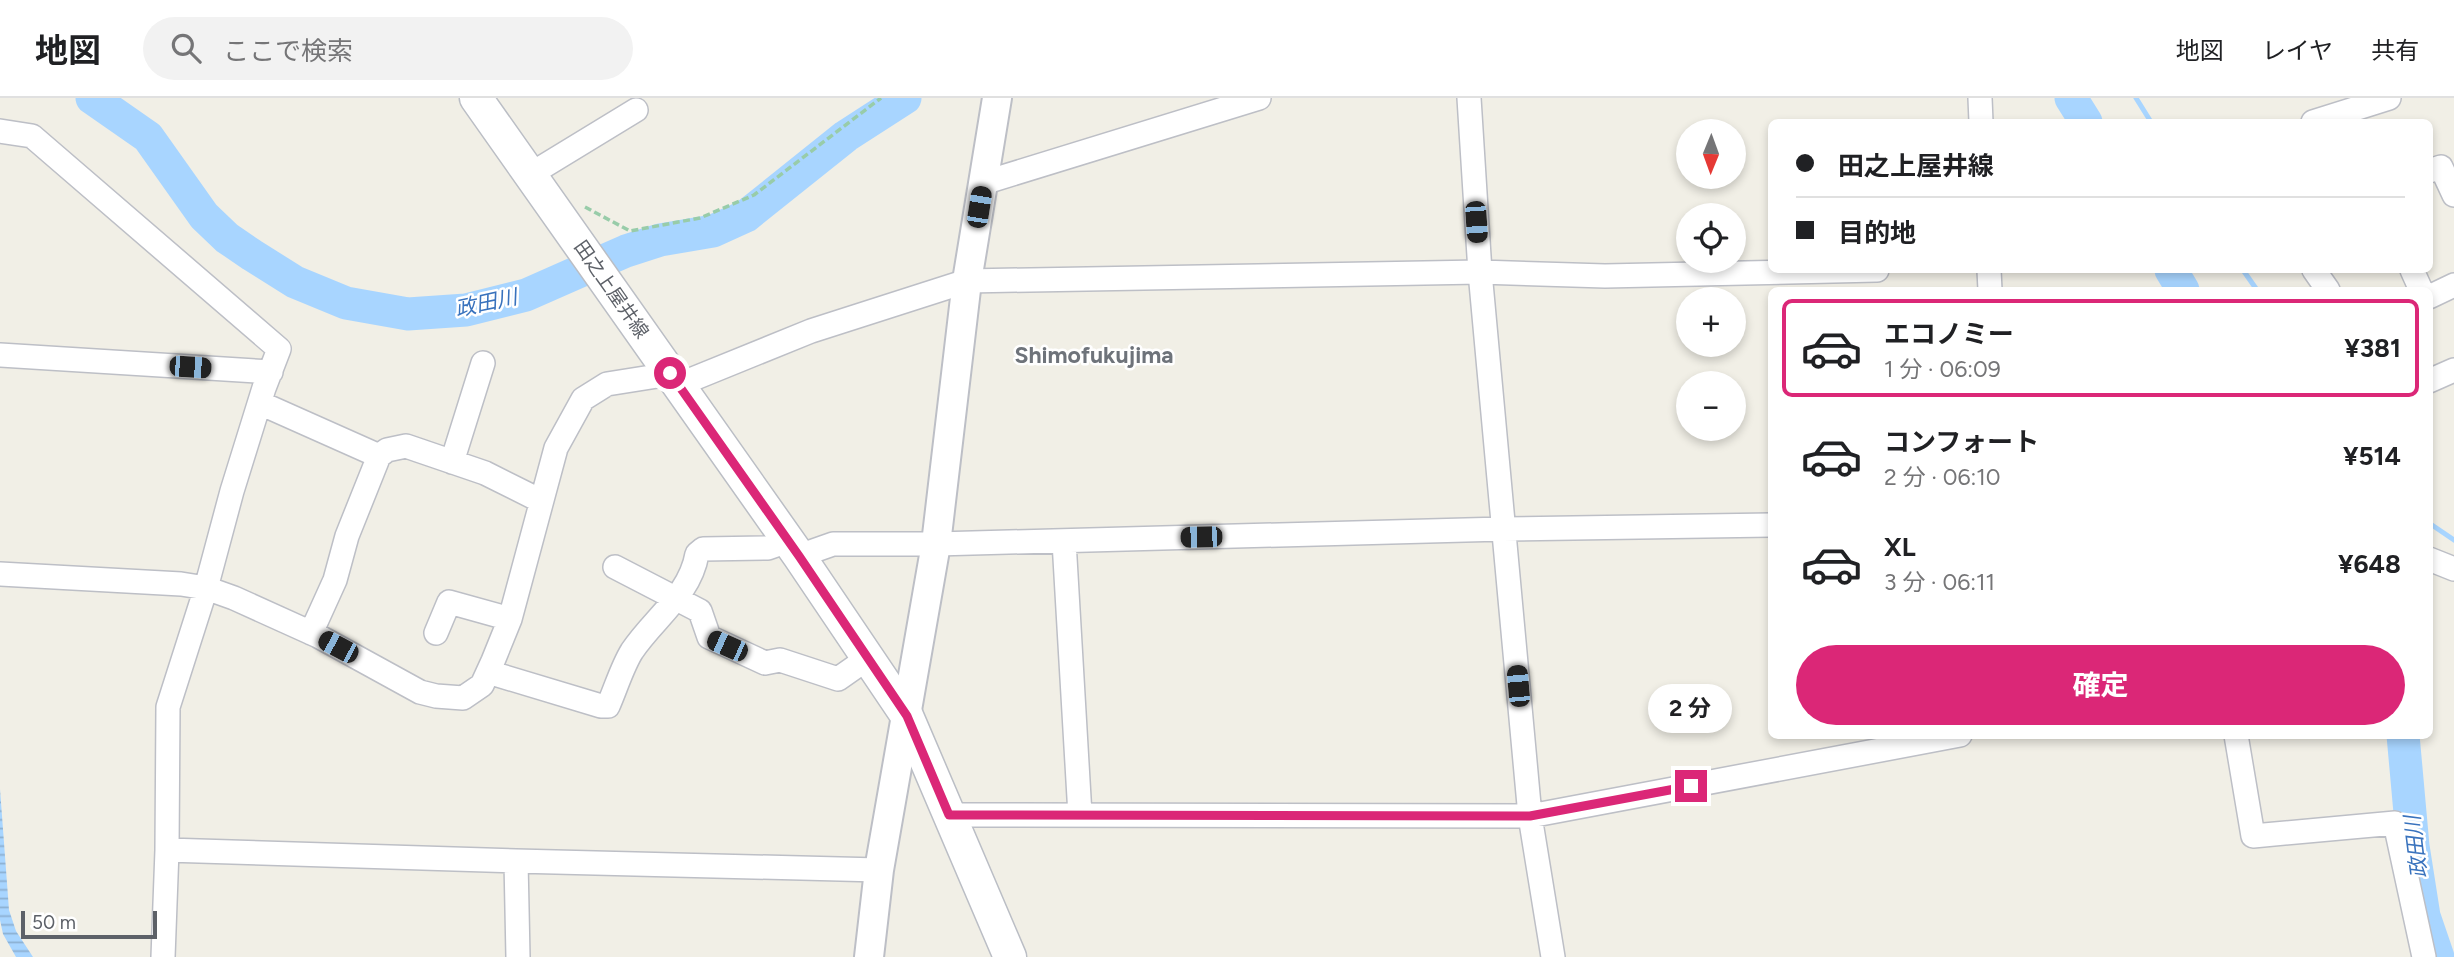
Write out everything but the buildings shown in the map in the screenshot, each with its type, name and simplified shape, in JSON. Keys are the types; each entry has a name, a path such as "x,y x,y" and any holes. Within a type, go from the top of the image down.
{"main road":[{"name":"田之上屋井線","path":"476,98 794,548 907,716 1010,957"}],"street":[{"path":"869,957 879,870 936,544 967,281 997,98"},
{"path":"983,183 1259,98"},
{"path":"1469,98 1479,272 1530,816 1553,957"},
{"path":"1980,98 1981,119"},
{"path":"2325,112 2389,98"},
{"path":"531,174 636,110"},
{"path":"0,131 32,136 279,349 232,491 206,588 168,707 163,957"},
{"path":"2433,170 2441,167 2454,195"},
{"path":"0,574 180,584 206,588 311,633 420,692 463,698 482,685 510,619 556,447 583,398 607,384 674,379 967,281 1479,272 1605,276 1768,272"},
{"path":"2433,296 2454,285"},
{"path":"0,355 271,372"},
{"path":"452,462 483,363"},
{"path":"2433,379 2454,370"},
{"path":"260,402 379,456"},
{"path":"311,633 335,579 347,536 379,456 387,450 406,446 485,473 541,501"},
{"path":"488,672 608,706 632,652 677,599 695,565 697,554 703,549 768,548 782,545 794,548 833,544 1768,525"},
{"path":"1064,541 1080,815"},
{"path":"2433,561 2454,569"},
{"path":"615,567 701,611 709,637 765,663 780,660 838,679 868,658"},
{"path":"436,634 449,602 510,619"},
{"path":"949,815 1530,816 1939,739"},
{"path":"2237,739 2253,836 2395,823 2424,957"},
{"path":"167,850 516,862 879,870"},
{"path":"516,862 518,957"}],"path":[{"path":"551,202 569,192 589,211 630,231 700,218 754,195 881,98"}],"water":[{"path":"0,789 9,910 16,931 33,957 16,957 3,934 0,920"}],"waterway":[{"name":"政田川","path":"92,98 148,137 204,216 227,238 295,282 346,303 408,314 466,310 526,295 626,251 660,240 713,231 746,216 846,136 905,98"},
{"name":"政田川","path":"2071,98 2084,119"},
{"path":"2136,98 2149,119"},
{"name":"政田川","path":"2173,273 2181,287"},
{"path":"2245,273 2255,287"},
{"path":"2433,526 2454,540"},
{"name":"政田川","path":"2403,739 2413,846 2424,916 2438,957"}],"district":[{"name":"Shimofukujima","path":"1094,355"}],"route":[{"path":"670,373 799,556 907,716 949,815 1530,816 1691,786"}]}
